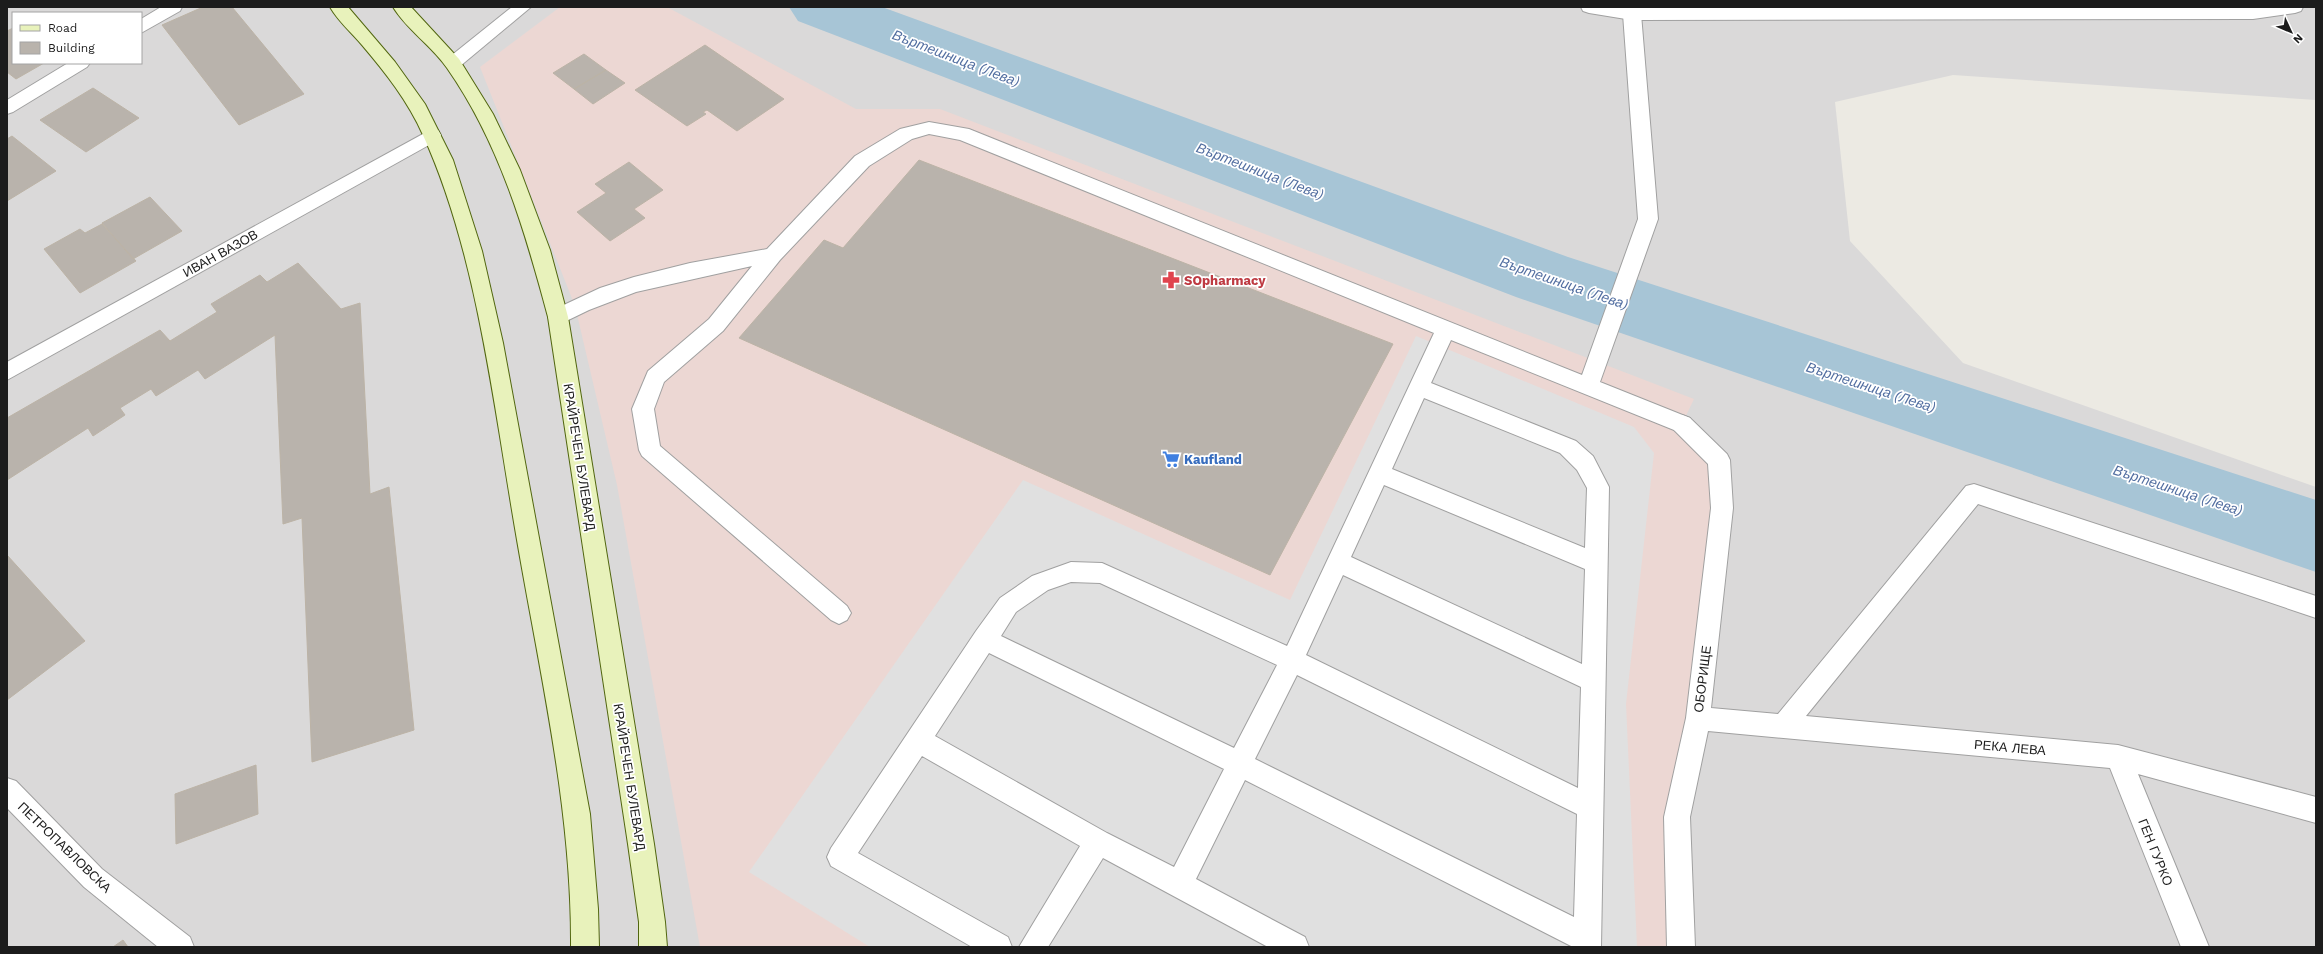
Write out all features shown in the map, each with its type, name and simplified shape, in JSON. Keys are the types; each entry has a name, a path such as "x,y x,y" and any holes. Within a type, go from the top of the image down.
{"street":[{"path":"142,26 174,7"},
{"path":"338,7 397,77 432,135 465,223 493,343 577,814 585,909 585,947"},
{"name":"КРАЙРЕЧЕН БУЛЕВАРД","path":"401,7 453,63 484,114 511,170 540,250 558,317 641,844 652,922 653,947"},
{"path":"453,63 523,7"},
{"path":"1589,7 1630,10 1964,10 2253,13 2295,7"},
{"path":"839,613 650,450 644,409 655,377 716,325 773,255 862,160 906,134 929,128 963,134 1588,387 1648,219 1630,10"},
{"path":"7,108 79,64"},
{"name":"ИВАН ВАЗОВ","path":"7,372 432,135"},
{"path":"558,317 575,306 630,287 678,274 773,255"},
{"path":"1179,884 1292,660 1446,329"},
{"path":"984,639 1240,764 1587,942 1598,487 1585,463 1568,447 1419,387"},
{"name":"ОБОРИЩЕ","path":"1588,387 1682,424 1719,460 1721,500 1698,718 1677,817 1681,947"},
{"path":"1379,473 1596,563"},
{"path":"1784,726 1808,694 1974,493 2316,607"},
{"path":"1338,562 1593,681"},
{"path":"998,947 840,857 1008,605 1040,583 1071,572 1102,573 1292,660 1590,807"},
{"name":"РЕКА ЛЕВА","path":"1698,718 2118,758 2316,810"},
{"path":"918,740 1098,842 1296,947"},
{"name":"ГЕН ГУРКО","path":"2118,758 2195,947"},
{"name":"ПЕТРОПАВЛОВСКА","path":"7,790 93,878 180,947"},
{"path":"1033,947 1098,842"}],"shaded area":[{"path":"7,7 2316,7 2316,100 1953,75 1835,102 1850,241 1963,363 2316,487 2316,947 7,947"},
{"path":"560,7 667,7 856,109 940,109 1694,399 1682,424 1719,460 1677,817 1681,947 700,947 617,485 575,306 480,67"},
{"path":"1416,336 1634,427 1654,453 1626,704 1637,947 870,947 749,872 1023,480 1290,600"}],"building":[{"path":"203,7 232,7 304,94 239,125 162,25"},
{"path":"12,28 12,64 42,64 16,79 7,72 7,31"},
{"path":"705,45 784,99 737,131 707,110 703,112 706,114 687,126 635,90"},
{"path":"584,54 606,70 574,89 553,73"},
{"path":"606,70 625,83 593,104 574,89"},
{"path":"93,88 139,118 86,152 40,120"},
{"path":"12,136 56,171 7,201 7,139"},
{"name":"Kaufland","path":"919,160 1393,344 1270,575 739,338 824,240 843,248"},
{"path":"629,162 663,190 634,209 645,218 610,241 577,212 606,193 595,184"},
{"path":"150,197 182,231 133,259 102,223"},
{"path":"102,224 136,261 80,293 44,249 80,229 85,233"},
{"path":"298,263 341,309 360,303 370,494 389,487 414,730 312,762 302,518 283,524 275,335 205,379 198,370 156,396 151,389 120,408 125,415 93,436 88,428 7,480 7,418 160,330 170,341 217,312 211,304 260,275 267,282"},
{"path":"7,555 85,641 7,700"},
{"path":"256,765 258,814 176,844 175,794"},
{"path":"123,940 128,947 113,947"}],"waterway":[{"name":"Въртешница (Лева)","path":"820,7 1542,277 2316,536"}],"place":[{"name":"SOpharmacy","path":"1171,280"},
{"name":"Kaufland","path":"1171,459"}]}
